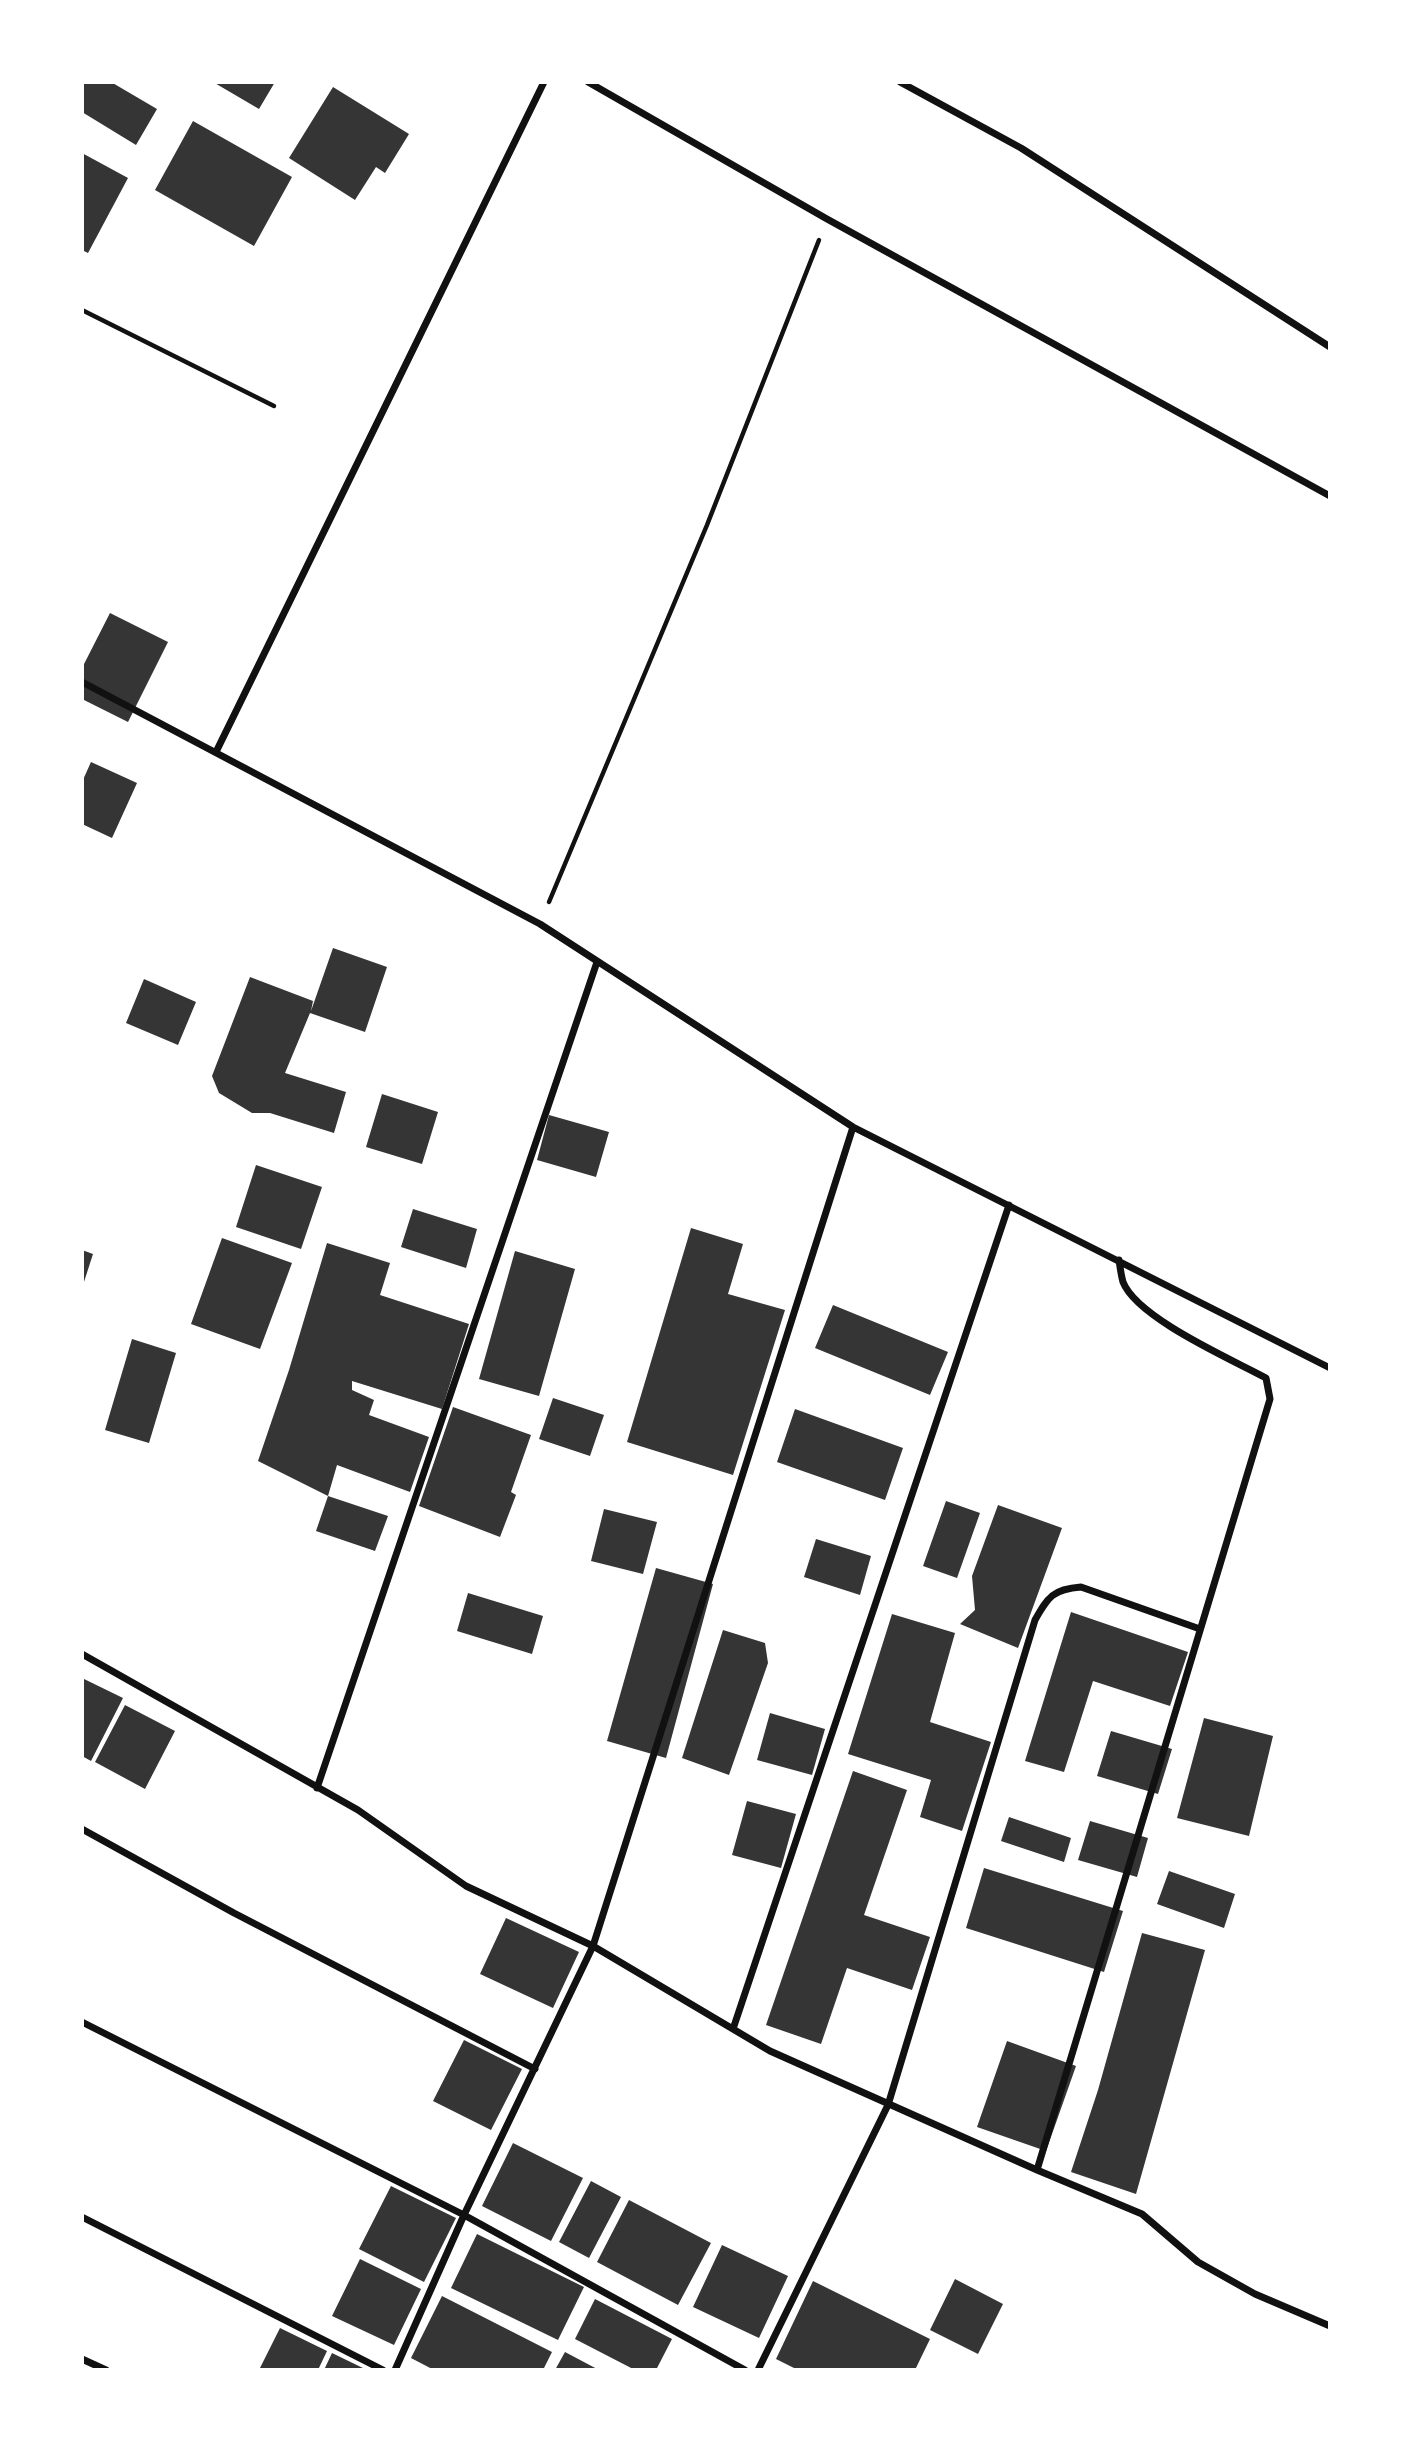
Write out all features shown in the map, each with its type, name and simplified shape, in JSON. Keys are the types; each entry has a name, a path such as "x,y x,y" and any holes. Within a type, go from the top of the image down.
{"street":[{"path":"216,752 544,82"},
{"path":"588,82 827,219 1330,496"},
{"path":"900,82 1021,148 1330,348"},
{"path":"82,682 540,924 853,1127 1330,1368"},
{"path":"317,1788 597,961"},
{"path":"395,2370 464,2215 593,1945 853,1127"},
{"path":"733,2029 1009,1205"},
{"path":"1037,2170 1270,1399 1266,1378 1156,1318 1147,1310 1123,1283 1119,1260"},
{"path":"758,2370 888,2105 1035,1620 1044,1603 1052,1594 1081,1587 1200,1629"},
{"path":"82,1654 358,1810 466,1886 593,1945 770,2051 888,2105 1142,2214 1198,2262 1255,2294 1330,2326"},
{"path":"82,1829 234,1913 535,2068"},
{"path":"82,2022 464,2215 746,2370"},
{"path":"82,2217 383,2370"},
{"path":"82,2359 106,2370"}],"path":[{"path":"540,924 707,525 827,219"},
{"path":"82,310 274,406"}],"building":[{"path":"82,82 111,82 157,109 136,145 82,112"},
{"path":"213,82 275,82 259,109"},
{"path":"333,87 409,134 385,173 376,167 355,200 289,158"},
{"path":"193,121 292,177 254,246 155,190"},
{"path":"82,153 128,178 88,253 82,250"},
{"path":"110,613 168,642 128,722 82,699 82,668"},
{"path":"91,762 137,783 112,838 82,824 82,782"},
{"path":"333,948 387,967 365,1032 310,1013 285,1073 346,1092 334,1133 270,1113 252,1113 219,1093 212,1076 250,977 313,1001 311,1011"},
{"path":"144,979 196,1002 178,1045 126,1023"},
{"path":"382,1094 438,1112 422,1164 366,1147"},
{"path":"549,1115 609,1132 596,1177 537,1160"},
{"path":"256,1165 322,1187 301,1249 236,1227"},
{"path":"413,1209 477,1229 466,1268 401,1247"},
{"path":"691,1228 743,1244 728,1294 785,1310 733,1475 627,1442"},
{"path":"222,1238 292,1263 260,1349 191,1324"},
{"path":"327,1243 390,1263 380,1295 469,1324 442,1409 352,1381 352,1390 374,1400 369,1415 429,1437 410,1492 337,1465 328,1496 258,1461"},
{"path":"82,1250 93,1254 83,1285 82,1285"},
{"path":"515,1251 575,1269 539,1396 479,1379"},
{"path":"833,1305 948,1352 930,1395 815,1348"},
{"path":"132,1339 176,1353 149,1443 105,1430"},
{"path":"553,1398 604,1415 590,1456 539,1439"},
{"path":"453,1407 531,1435 511,1492 516,1495 500,1537 419,1506"},
{"path":"795,1409 903,1448 885,1500 777,1462"},
{"path":"328,1496 388,1516 375,1551 316,1531"},
{"path":"946,1501 980,1513 957,1578 923,1566"},
{"path":"998,1505 1062,1528 1018,1648 960,1624 975,1610 972,1576"},
{"path":"604,1509 657,1522 643,1574 591,1561"},
{"path":"816,1539 871,1556 860,1595 804,1577"},
{"path":"656,1568 713,1584 666,1758 607,1741"},
{"path":"468,1593 543,1616 532,1654 457,1631"},
{"path":"1071,1612 1188,1652 1170,1706 1093,1681 1064,1772 1025,1761"},
{"path":"892,1614 955,1633 930,1722 991,1742 962,1831 920,1817 931,1780 848,1754"},
{"path":"723,1630 765,1643 768,1663 729,1775 682,1758"},
{"path":"82,1678 123,1698 91,1761 82,1756"},
{"path":"125,1705 175,1731 145,1789 95,1762"},
{"path":"770,1713 825,1729 812,1775 757,1760"},
{"path":"1204,1718 1273,1736 1249,1836 1177,1818"},
{"path":"1111,1731 1172,1749 1158,1794 1097,1776"},
{"path":"853,1771 907,1790 864,1915 930,1937 912,1990 847,1968 821,2044 766,2025"},
{"path":"747,1801 796,1814 781,1868 732,1855"},
{"path":"1009,1817 1071,1838 1064,1862 1001,1841"},
{"path":"1090,1821 1148,1838 1137,1877 1078,1860"},
{"path":"984,1868 1123,1911 1104,1972 966,1928"},
{"path":"1169,1871 1235,1894 1224,1928 1157,1904"},
{"path":"506,1918 579,1952 553,2008 480,1974"},
{"path":"1142,1933 1205,1950 1136,2194 1071,2172 1098,2090"},
{"path":"464,2040 522,2069 491,2130 433,2101"},
{"path":"1007,2041 1076,2066 1046,2151 977,2127"},
{"path":"513,2143 583,2178 551,2241 482,2206"},
{"path":"591,2181 621,2197 589,2258 559,2242"},
{"path":"391,2186 456,2218 424,2282 359,2249"},
{"path":"629,2200 711,2243 678,2305 597,2262"},
{"path":"477,2234 584,2287 558,2340 451,2288"},
{"path":"722,2245 788,2276 759,2338 693,2307"},
{"path":"360,2259 421,2289 394,2345 332,2316"},
{"path":"955,2279 1003,2304 978,2354 930,2330"},
{"path":"813,2281 930,2339 915,2370 798,2370 776,2359"},
{"path":"442,2296 552,2352 543,2370 434,2370 411,2358"},
{"path":"595,2299 672,2339 656,2370 635,2370 575,2339"},
{"path":"280,2328 327,2351 318,2370 259,2370"},
{"path":"565,2352 599,2370 555,2370"},
{"path":"332,2353 367,2370 324,2370"}]}
